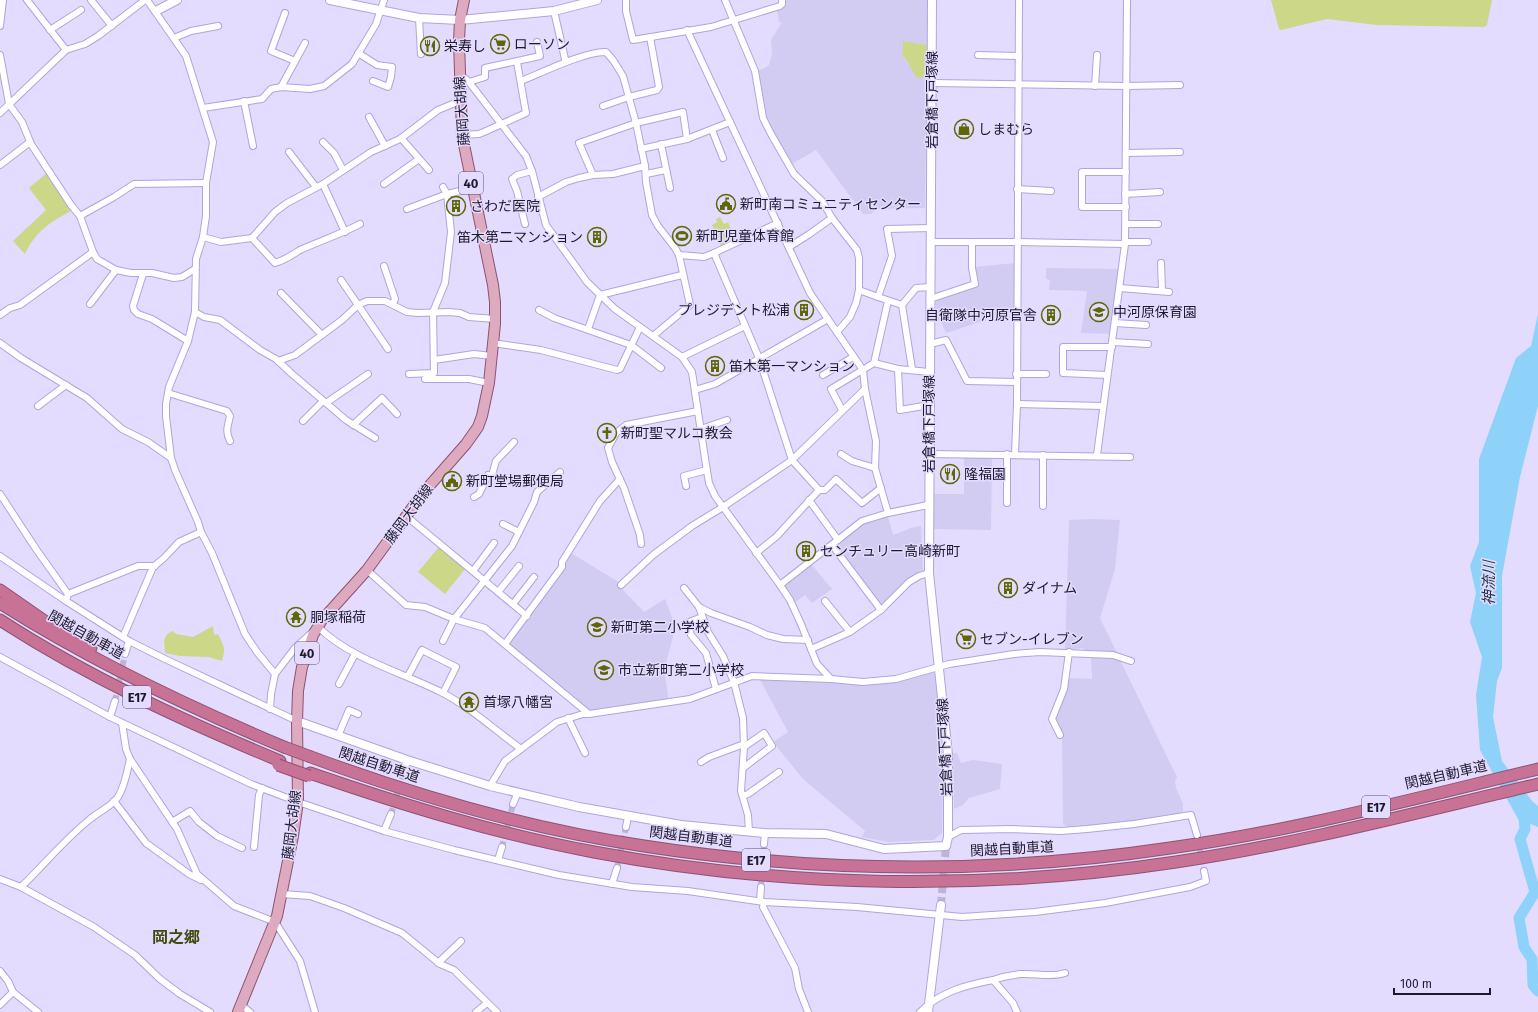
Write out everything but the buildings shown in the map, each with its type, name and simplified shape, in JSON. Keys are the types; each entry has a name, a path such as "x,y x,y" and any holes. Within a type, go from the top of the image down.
{"highway":[{"path":"0,590 46,622 198,710"},
{"name":"関越自動車道","path":"0,603 99,661 198,710 284,747 382,782 439,800 543,826 643,846 751,859 795,863 885,867 980,866 1094,858 1171,848 1310,822 1538,769"},
{"name":"関越自動車道","path":"0,620 86,670 141,699 279,763 309,774 432,813 490,829 591,852 690,867 793,877 915,882 1012,879 1136,868 1216,856 1327,833 1538,784"},
{"path":"0,626 135,700 228,745 279,763"}],"main road":[{"name":"藤岡大胡線","path":"240,1009 275,922 282,894 298,802 297,721 299,682 302,667 314,635 327,614 367,570 423,493 466,444 478,427 482,416 489,383 495,319 493,285 462,135 459,41 460,20 464,0"}],"street":[{"path":"0,26 3,0"},
{"path":"91,0 112,26"},
{"path":"0,113 66,50 85,44 146,0 156,11 186,56 213,142 206,183 206,216 203,237 196,259 195,312 188,341 168,393 166,404 166,416 172,458 175,470 201,532 212,553 245,634 275,674"},
{"path":"156,11 177,0"},
{"path":"330,0 419,18 460,20 554,11 594,0"},
{"path":"203,108 262,99 271,89 281,87 310,89 324,86 349,67 376,24 384,0"},
{"path":"626,0 626,11 632,40 711,27 734,21 780,6 782,4 782,0"},
{"path":"725,0 755,71 763,118 771,134 794,174 822,201 832,218 857,250 859,265 856,303 850,317 837,332"},
{"name":"岩倉橋下戸塚線","path":"765,833 826,834 884,848 946,846 948,837 948,755 929,573 928,505 932,0"},
{"path":"1015,454 1017,404 1019,0"},
{"path":"1097,455 1125,243 1127,0"},
{"path":"30,1 66,50"},
{"path":"50,30 81,10"},
{"path":"554,11 565,59"},
{"path":"285,12 271,51 295,61"},
{"path":"419,18 421,54"},
{"path":"174,38 190,31 218,26"},
{"path":"687,30 810,292 863,370 865,389 876,441 875,468 888,513"},
{"path":"603,106 629,97 657,90 659,86 650,37"},
{"path":"469,82 485,77 485,68 540,56 537,42"},
{"path":"281,87 305,43"},
{"path":"521,81 579,58 601,52 606,52 624,76 645,166 646,182 652,216 679,255 682,275 690,305 654,336"},
{"path":"358,53 377,65 392,67 388,87 373,82"},
{"path":"0,54 9,104 22,122 30,142 71,205 80,216 97,259 116,270 131,274 152,273 174,278 182,277 195,269"},
{"path":"978,55 1018,56"},
{"path":"1095,86 1097,55"},
{"path":"462,135 479,134 526,113 517,62"},
{"path":"460,74 469,82 526,156 532,172 546,225 587,282 600,295 640,327 682,357 692,372 709,483 722,507 790,600 817,664 832,679"},
{"path":"932,83 1095,86 1180,85"},
{"path":"244,101 253,146"},
{"path":"203,237 221,242 252,238 274,212 287,203 323,184 371,152 401,138 438,110 460,101"},
{"path":"593,175 580,142 636,123 683,112 687,139"},
{"path":"369,117 385,146"},
{"path":"641,149 687,139 730,122"},
{"path":"712,130 723,158"},
{"path":"401,138 429,170"},
{"path":"0,165 30,142"},
{"path":"323,142 334,152 344,170"},
{"path":"662,144 670,188"},
{"path":"289,152 316,188"},
{"path":"1126,153 1180,152"},
{"path":"384,184 419,158"},
{"path":"538,197 566,182 593,175 613,174 645,166"},
{"path":"646,174 666,170"},
{"path":"525,224 517,191 512,179 517,175 532,172"},
{"path":"1126,172 1082,172 1082,207 1126,207"},
{"path":"80,216 134,184 206,183"},
{"path":"323,184 345,232"},
{"path":"409,374 434,373 433,312 445,283 451,232 447,194 443,187"},
{"path":"408,209 447,194 473,188"},
{"path":"1017,189 1051,190"},
{"path":"1125,194 1160,192"},
{"path":"789,247 832,218"},
{"path":"679,255 704,257 778,223"},
{"path":"252,238 276,263 283,261 300,250 345,232 360,224"},
{"path":"1126,224 1158,224"},
{"path":"878,297 892,256 887,229 931,228"},
{"path":"930,242 1148,242"},
{"path":"930,299 975,284 972,268 972,242"},
{"path":"0,315 10,308 20,305 93,252"},
{"path":"714,253 759,358 792,460 819,490"},
{"path":"1161,263 1162,291"},
{"path":"384,266 395,299 393,304"},
{"path":"90,304 116,270"},
{"path":"143,274 133,306 134,310 138,314 152,320 188,341"},
{"path":"600,295 682,275"},
{"path":"341,280 388,349"},
{"path":"912,369 902,305 916,288 930,287"},
{"path":"1120,288 1169,292"},
{"path":"858,290 902,305"},
{"path":"281,293 322,336"},
{"path":"588,329 600,295"},
{"path":"278,361 295,355 322,336 358,305 367,301 385,301 407,312 449,312 469,317 495,319"},
{"path":"874,363 888,301"},
{"path":"539,310 554,318 631,345 661,368"},
{"path":"195,312 204,317 220,320 260,350 278,361 353,425 375,438"},
{"path":"695,390 715,384 828,319"},
{"path":"1115,323 1146,325"},
{"path":"682,357 745,326"},
{"path":"493,343 541,350 617,370 620,369 640,327"},
{"path":"930,344 946,340 967,381 1016,382"},
{"path":"0,343 21,358 87,398 122,429 148,442 172,458"},
{"path":"1107,375 1063,373 1063,347 1148,344"},
{"path":"434,360 474,354 492,356"},
{"path":"823,375 853,357"},
{"path":"842,410 831,389 874,363 929,372"},
{"path":"898,368 900,410 929,405"},
{"path":"303,421 325,402 368,374"},
{"path":"1016,374 1046,374"},
{"path":"425,379 469,379 489,383"},
{"path":"38,406 66,385"},
{"path":"621,585 653,555 692,526 792,460 865,389"},
{"path":"168,393 227,411 230,416 226,429 230,441"},
{"path":"353,425 382,398 397,414"},
{"path":"1017,404 1103,406"},
{"path":"641,544 640,535 608,448 616,433 626,425 698,411"},
{"path":"701,429 727,420"},
{"path":"474,497 479,494 496,462 514,442"},
{"path":"842,454 852,461 875,468"},
{"path":"929,454 1097,455 1130,457"},
{"path":"1007,454 1008,503"},
{"path":"1043,455 1043,506"},
{"path":"686,486 684,476 707,470"},
{"path":"443,642 454,619 512,546 534,502 537,492 560,472"},
{"path":"505,644 562,567 562,562 600,501 620,478"},
{"path":"756,553 776,537 819,490 825,490 836,479 862,503 881,488"},
{"path":"0,488 0,493 36,549 68,594"},
{"path":"809,500 838,540"},
{"path":"780,585 862,521 888,513 928,505"},
{"path":"406,516 527,616"},
{"path":"503,524 519,532"},
{"path":"125,654 126,639 155,566 179,542 201,532"},
{"path":"473,571 494,543"},
{"path":"832,545 881,610"},
{"path":"0,556 66,601 126,639 297,721 407,760 490,786 579,807 680,825 765,833 764,844"},
{"path":"68,594 138,566 155,566"},
{"path":"498,592 519,566"},
{"path":"367,570 406,605 424,607 454,619 485,628 589,714"},
{"path":"811,649 850,632 881,610 908,582 929,573"},
{"path":"514,604 534,577"},
{"path":"684,588 699,608 708,632 723,656 734,682 743,718 744,746 741,791 748,815 749,832"},
{"path":"66,601 68,594"},
{"path":"825,601 850,632"},
{"path":"699,608 767,635 783,639 808,640"},
{"path":"702,617 687,624 691,635 706,653 716,689"},
{"path":"270,709 275,674 295,648 318,628 339,645 355,654 408,676 443,693 468,709 521,749"},
{"path":"408,676 422,650 456,667 443,693"},
{"path":"490,786 505,761 557,722 583,714 686,700 752,676 832,679 863,682 896,679 949,664 1014,654 1040,652 1113,655 1131,661"},
{"path":"1060,735 1052,719 1064,689 1069,652"},
{"path":"339,684 355,654"},
{"path":"0,657 110,717 262,788 298,802 384,831 454,850 559,875 632,887 688,891 762,901 940,910 962,916 993,915 1105,903 1190,887 1206,881 1204,871"},
{"path":"110,717 115,701"},
{"path":"338,736 349,710 358,714"},
{"path":"568,718 585,752"},
{"path":"122,723 126,749 130,760 172,822 182,840 197,874 234,906 275,922 300,961 315,1012"},
{"path":"701,762 709,757 744,746 764,733 772,746 743,768"},
{"path":"21,887 89,820 114,801 125,781 130,760"},
{"path":"404,773 407,760"},
{"path":"743,796 779,772"},
{"path":"254,847 259,795 262,788"},
{"path":"514,804 518,792"},
{"path":"114,801 146,843 189,874 205,882"},
{"path":"172,822 190,812 199,822 217,836 242,848"},
{"path":"384,831 391,814"},
{"path":"948,837 961,830 1012,829 1061,831 1087,829 1191,814 1197,835"},
{"path":"626,827 628,816"},
{"path":"498,860 502,847"},
{"path":"612,884 617,868"},
{"path":"0,888 2,880 21,887 94,927 135,955 160,979 180,994 210,1012"},
{"path":"761,887 763,907 795,968 799,989 808,1012"},
{"path":"282,894 310,896 384,924 402,933 438,962 454,970 497,1012"},
{"path":"928,1009 940,910"},
{"path":"438,962 461,941"},
{"path":"0,971 13,992 38,1012"},
{"path":"920,1012 928,1009 940,996 960,987 1021,974 1046,976 1065,973"},
{"path":"993,980 1013,1003 1017,1012"},
{"path":"0,1005 13,992"},
{"path":"476,1012 487,1003"},
{"path":"240,1009 250,1012"}],"shaded area":[{"path":"785,0 927,0 927,45 903,41 902,56 905,57 916,77 927,79 925,208 876,209 871,214 863,214 816,150 792,164 766,117 756,71 769,65 772,54 771,40 782,22 779,22 777,9 786,6"},
{"path":"1015,263 1015,304 1008,313 946,333 940,320 936,321 936,299 976,286 974,267"},
{"name":"中河原保育園","path":"1046,268 1120,269 1111,334 1081,333 1087,291 1049,290 1050,280 1046,279"},
{"path":"964,457 992,457 991,530 933,529 934,494 964,494"},
{"path":"888,516 893,535 921,526 923,572 904,583 884,605 881,605 834,546 862,524"},
{"path":"1069,520 1120,520 1115,569 1100,618 1117,653 1085,651 1083,648 1065,650"},
{"name":"新町第二小学校","path":"571,553 620,583 623,587 622,589 644,612 665,599 672,617 673,637 664,670 669,701 589,712 511,645 511,640 565,567"},
{"path":"811,564 832,589 812,603 805,595 794,603 784,586 785,583"},
{"path":"1091,656 1114,657 1120,660 1177,777 1175,781 1176,788 1183,804 1183,812 1151,819 1071,828 1063,824 1062,735 1054,719 1068,678 1092,679"},
{"path":"930,671 935,674 940,721 943,777 942,833 934,840 888,842 862,837 865,831 803,779 773,742 788,732 759,678 885,684 906,680"},
{"path":"953,753 957,753 961,763 973,760 1002,764 1000,789 969,798 963,805 954,809"}],"green space":[{"path":"1271,0 1492,0 1487,25 1484,27 1377,25 1327,19 1281,30 1279,29"},
{"path":"903,41 927,45 927,79 916,77 905,57 902,56"},
{"path":"48,172 73,210 44,228 34,239 25,254 13,241 46,210 29,188"},
{"path":"720,217 724,224 728,222 735,239 721,246 712,225 717,222 716,219"},
{"path":"439,547 466,568 445,594 418,572"},
{"path":"213,626 214,635 218,634 224,647 222,661 208,657 180,656 165,653 164,640 167,634 173,631 176,634 193,637"}],"water":[{"name":"神流川","path":"1538,314 1538,406 1520,477 1502,576 1502,668 1497,681 1493,717 1502,761 1532,801 1538,806 1538,827 1518,819 1480,750 1476,695 1482,657 1470,622 1476,593 1470,566 1479,542 1479,459 1516,358 1531,346"}],"waterway":[{"path":"1523,807 1525,829 1520,839 1535,892 1519,918 1524,947 1532,959 1533,985 1538,991"}],"tunnel":[{"path":"115,701 125,654"},
{"path":"391,814 404,773"},
{"path":"502,847 513,804"},
{"path":"617,868 626,827"},
{"path":"1198,841 1204,871"},
{"path":"761,887 764,844"},
{"path":"941,905 946,846"}],"place":[{"name":"ローソン","path":"500,44"},
{"name":"栄寿し","path":"430,46"},
{"name":"しまむら","path":"964,129"},
{"name":"新町南コミュニティセンター","path":"726,204"},
{"name":"さわだ医院","path":"456,206"},
{"name":"新町児童体育館","path":"682,236"},
{"name":"笛木第二マンション","path":"597,237"},
{"name":"プレジデント松浦","path":"804,310"},
{"name":"中河原保育園","path":"1099,312"},
{"name":"自衛隊中河原官舎","path":"1051,315"},
{"name":"笛木第一マンション","path":"715,366"},
{"name":"新町聖マルコ教会","path":"607,433"},
{"name":"隆福園","path":"950,474"},
{"name":"新町堂場郵便局","path":"452,481"},
{"name":"センチュリー高崎新町","path":"806,551"},
{"name":"ダイナム","path":"1008,588"},
{"name":"胴塚稲荷","path":"296,617"},
{"name":"新町第二小学校","path":"597,627"},
{"name":"セブン-イレブン","path":"966,639"},
{"name":"市立新町第二小学校","path":"604,670"},
{"name":"首塚八幡宮","path":"469,702"}],"district":[{"name":"岡之郷","path":"176,937"}]}
